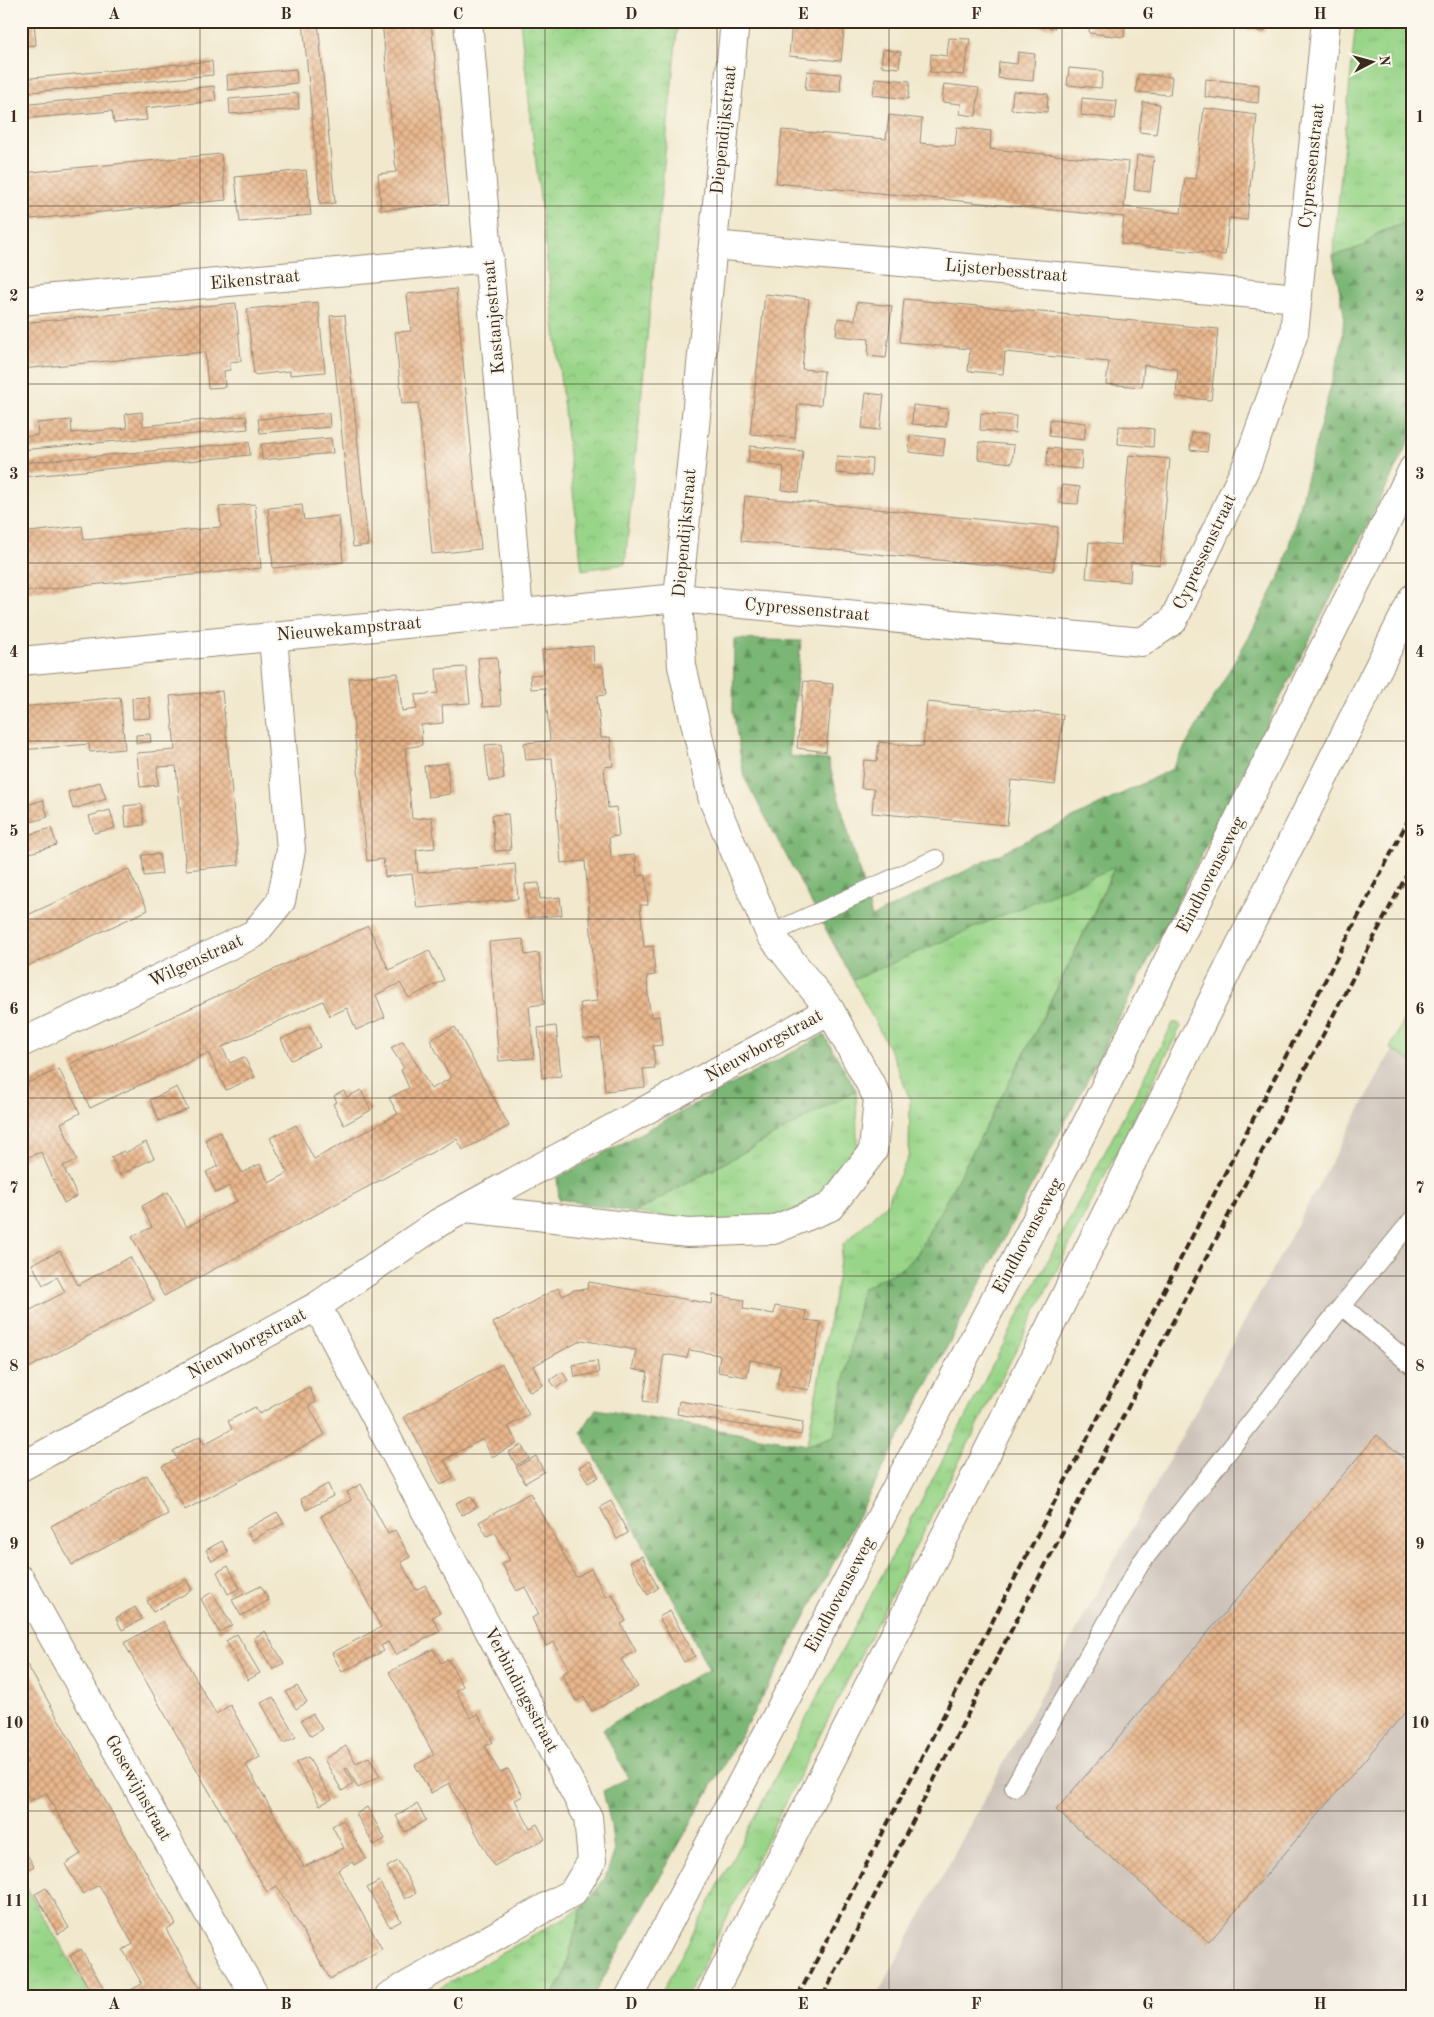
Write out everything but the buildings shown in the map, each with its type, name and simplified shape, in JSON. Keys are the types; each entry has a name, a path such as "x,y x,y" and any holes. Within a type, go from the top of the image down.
{"street":[{"name":"Kastanjestraat","path":"468,21 520,613"},
{"name":"Diependijkstraat","path":"735,21 678,598 682,666 712,800 770,934 830,1010"},
{"name":"Cypressenstraat","path":"678,598 1142,642 1173,621 1247,465 1294,333 1326,21"},
{"name":"Lijsterbesstraat","path":"713,245 1298,298"},
{"name":"Eikenstraat","path":"21,302 489,258"},
{"name":"Eindhovenseweg","path":"630,1996 1083,1131 1413,469"},
{"name":"Nieuwekampstraat","path":"21,661 678,598"},
{"path":"711,1996 978,1471 1413,598"},
{"name":"Wilgenstraat","path":"21,1043 254,934 281,901 291,850 274,637"},
{"name":"Nieuwborgstraat","path":"21,1467 317,1306 438,1223 830,1010 878,1098 873,1151 830,1207 773,1230 688,1233 466,1208"},
{"name":"Verbindingsstraat","path":"317,1306 588,1817 592,1861 573,1892 390,1996"},
{"name":"Gosewijnstraat","path":"21,1580 256,1996"}],"lane":[{"path":"770,934 936,859"},
{"path":"1014,1787 1140,1564 1342,1306 1413,1219"},
{"path":"1342,1306 1413,1366"}],"shaded area":[{"path":"1413,1012 1413,1996 877,1996"}],"green space":[{"path":"520,21 678,21 625,564 582,570"},
{"path":"1356,21 1413,21 1413,220 1376,234 1364,246 1333,256"},
{"path":"1413,220 1413,432 1386,488 1103,1050 773,1678 593,1996 551,1996 563,1978 582,1908 605,1878 614,1853 611,1825 603,1791 628,1778 603,1729 666,1691 709,1670 679,1609 581,1432 596,1409 807,1445 834,1436 862,1289 902,1268 917,1254 1020,1062 1069,965 1115,867 853,980 744,777 733,711 734,639 801,641 789,756 828,760 872,917 1172,769 1251,633 1282,572 1342,343 1344,314 1333,256 1364,246 1376,234"},
{"path":"1115,866 1020,1062 917,1254 902,1268 862,1289 834,1436 807,1445 843,1245 887,1203 909,1155 910,1100 893,1056 853,980"},
{"path":"1413,1003 1413,1062 1390,1048"},
{"path":"1173,1023 1178,1023 1181,1026 687,1996 660,1996"},
{"path":"824,1035 856,1090 634,1213 559,1199 557,1178"},
{"path":"856,1090 857,1146 821,1198 766,1222 717,1222 634,1213"},
{"path":"21,1878 91,1996 21,1996"},
{"path":"582,1908 563,1978 551,1996 426,1996"}],"railway":[{"path":"798,1996 1413,811"},
{"path":"823,1996 992,1667 1413,863"}]}
